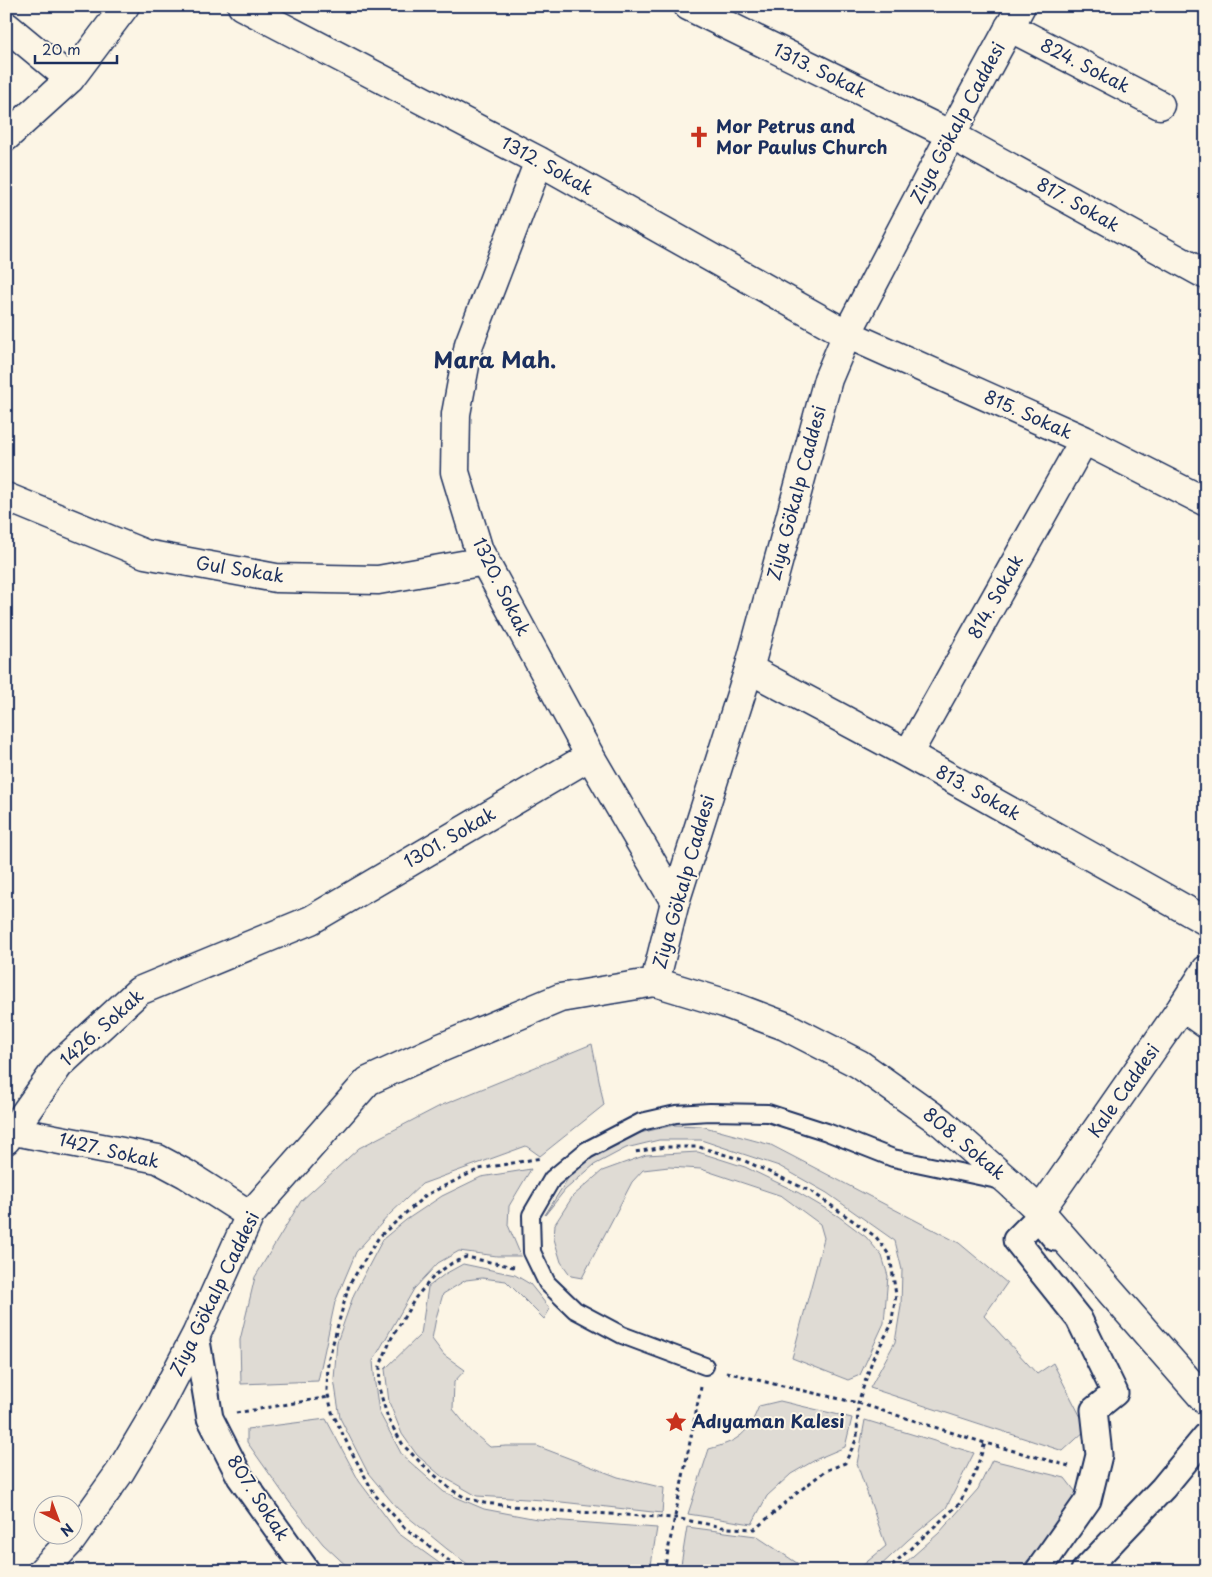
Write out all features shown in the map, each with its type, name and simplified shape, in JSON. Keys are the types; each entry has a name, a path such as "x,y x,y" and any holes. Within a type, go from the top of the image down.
{"street":[{"path":"6,137 70,79 125,6"},
{"name":"1312. Sokak","path":"242,6 539,160 847,334"},
{"name":"1313. Sokak","path":"688,6 951,135"},
{"name":"Ziya Gökalp Caddesi","path":"42,1571 70,1542 120,1472 157,1410 196,1335 250,1215 368,1081 438,1049 560,998 655,982 675,902 749,669 828,379 847,334 1015,17"},
{"name":"824. Sokak","path":"1015,17 1160,105"},
{"path":"6,26 70,79"},
{"name":"817. Sokak","path":"951,135 1206,275"},
{"name":"1320. Sokak","path":"539,160 469,344 456,414 455,472 479,552 590,756 675,902"},
{"name":"815. Sokak","path":"847,334 1203,493"},
{"name":"814. Sokak","path":"908,754 1084,440"},
{"name":"Gul Sokak","path":"6,497 145,554 276,578 378,580 485,561"},
{"name":"813. Sokak","path":"749,669 908,754 1206,921"},
{"name":"1301. Sokak","path":"311,920 590,756"},
{"name":"1426. Sokak","path":"10,1135 59,1065 139,991 311,920"},
{"name":"Kale Caddesi","path":"1040,1211 1182,1008 1206,970"},
{"name":"808. Sokak","path":"655,982 724,1003 785,1026 859,1064 942,1123 1040,1211 1206,1401"},
{"path":"1182,1008 1206,1024"},
{"name":"1427. Sokak","path":"10,1135 158,1159 186,1174 250,1215"},
{"path":"1038,1571 1088,1500 1099,1455 1094,1410 1115,1393 1079,1319 1016,1240 1038,1218 1200,1404 1206,1408"},
{"name":"807. Sokak","path":"196,1335 210,1418 240,1477 307,1571"},
{"path":"1084,1571 1163,1488 1206,1436"}],"lane":[{"path":"705,1366 614,1331 575,1310 547,1283 532,1252 531,1215 552,1179 586,1150 641,1122 676,1114 710,1112 768,1113 827,1132 893,1158 1010,1183"}],"path":[{"path":"463,1571 405,1528 375,1495 332,1412 327,1390 328,1362 349,1286 379,1236 426,1195 479,1169 586,1150"},
{"path":"664,1571 705,1366 858,1403 985,1443 1094,1473"},
{"path":"210,1418 329,1397"},
{"path":"886,1571 959,1504 974,1476 985,1443"}],"shaded area":[{"path":"592,1044 604,1105 540,1156 526,1146 422,1184 390,1214 356,1252 335,1302 318,1381 241,1384 240,1340 255,1277 301,1201 359,1148 440,1106"},
{"path":"674,1125 701,1126 771,1145 959,1243 1007,1283 984,1316 1037,1374 1053,1363 1087,1429 1063,1451 870,1388 895,1342 901,1306 902,1270 895,1241 827,1193 779,1166 701,1140 659,1140 626,1148 594,1165 565,1190 545,1215 572,1172 623,1137"},
{"path":"698,1152 745,1167 799,1193 838,1216 866,1237 882,1256 888,1276 884,1323 860,1375 848,1380 792,1358 824,1238 820,1224 782,1196 701,1169 669,1167 643,1170 632,1182 582,1278 571,1276 561,1262 554,1239 555,1224 573,1196 602,1171 646,1155"},
{"path":"531,1169 509,1206 508,1225 521,1256 497,1256 459,1251 438,1263 414,1289 373,1361 379,1412 402,1455 444,1492 484,1509 537,1519 657,1528 650,1571 477,1571 397,1508 368,1473 340,1418 334,1379 337,1342 354,1294 383,1239 406,1220 442,1196 481,1177"},
{"path":"463,1264 515,1275 530,1284 550,1309 544,1319 506,1281 482,1278 466,1280 443,1294 432,1339 444,1355 465,1370 454,1382 453,1409 471,1431 490,1447 537,1446 618,1477 664,1488 662,1513 543,1500 477,1496 440,1475 417,1455 402,1434 389,1402 385,1369 421,1334 428,1287 445,1274"},
{"path":"780,1401 852,1418 845,1447 817,1459 791,1474 767,1496 752,1524 688,1514 709,1449 728,1443 741,1435 751,1423 759,1406"},
{"path":"326,1419 359,1481 398,1533 450,1571 352,1571 323,1544 290,1503 247,1442 247,1429"},
{"path":"865,1420 974,1453 946,1508 875,1571 856,1571 886,1546 857,1464"},
{"path":"992,1460 1065,1478 1082,1500 1018,1571 896,1571 939,1533 978,1489"},
{"path":"687,1527 756,1536 809,1571 680,1571"}],"place":[{"name":"Mor Petrus and Mor Paulus Church","path":"699,137"},
{"name":"Adıyaman Kalesi","path":"676,1422"}],"district":[{"name":"Mara Mah.","path":"495,360"}]}
